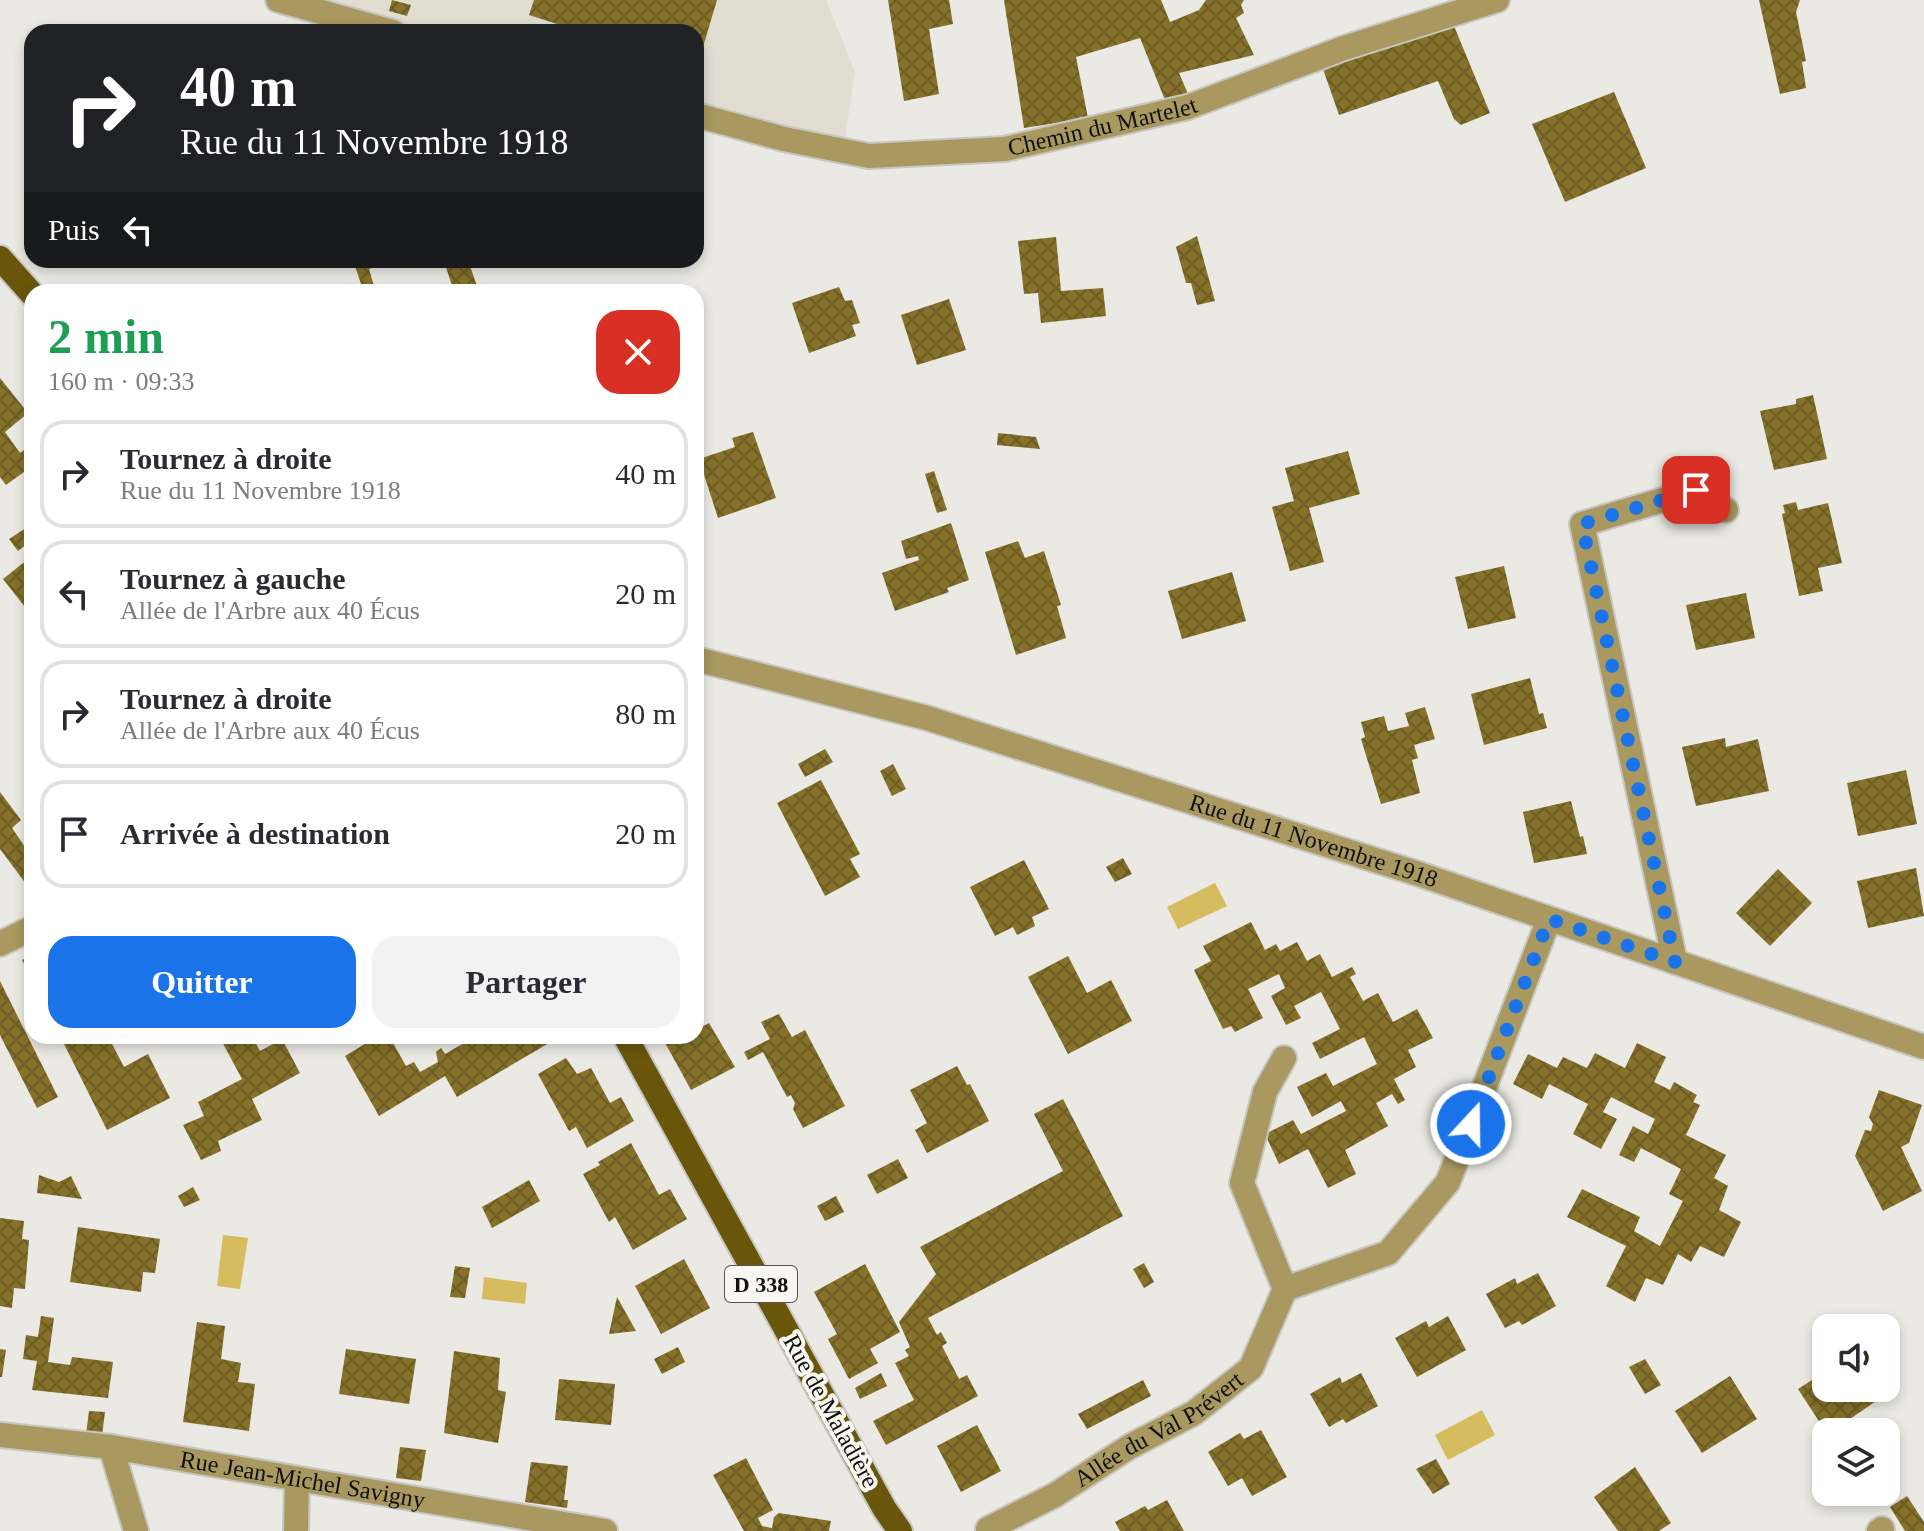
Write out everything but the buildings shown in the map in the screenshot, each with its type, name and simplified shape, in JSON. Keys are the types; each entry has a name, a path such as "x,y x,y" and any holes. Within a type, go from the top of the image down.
{"main road":[{"path":"0,258 24,285"},
{"name":"Rue de Maladière","path":"629,1044 876,1494 900,1531"}],"street":[{"name":"Chemin du Martelet","path":"704,117 784,139 869,156 1005,149 1188,107 1344,48 1497,0"},
{"path":"289,3 364,24"},
{"path":"1675,962 1582,524 1696,490 1726,510"},
{"name":"Rue du 11 Novembre 1918","path":"704,661 927,718 1416,873 1924,1047"},
{"path":"1284,1058 1265,1092 1242,1183 1285,1289 1388,1253 1448,1182 1549,919"},
{"path":"0,944 24,932"},
{"name":"Allée du Val Prévert","path":"988,1529 1055,1495 1129,1447 1194,1413 1251,1368 1285,1289"},
{"name":"Rue Jean-Michel Savigny","path":"0,1435 111,1447 605,1531"},
{"path":"111,1447 136,1531"},
{"path":"296,1531 297,1479"}],"shaded area":[{"path":"272,0 826,0 855,72 843,151 704,115 704,24 360,24"},
{"path":"1215,883 1227,906 1178,929 1167,907"},
{"path":"223,1235 248,1238 240,1289 217,1286"},
{"path":"484,1277 527,1283 525,1304 482,1299"},
{"path":"1482,1410 1495,1435 1448,1460 1435,1435"}],"route":[{"path":"1471,1124 1549,919 1675,962 1582,524 1696,490"}]}
